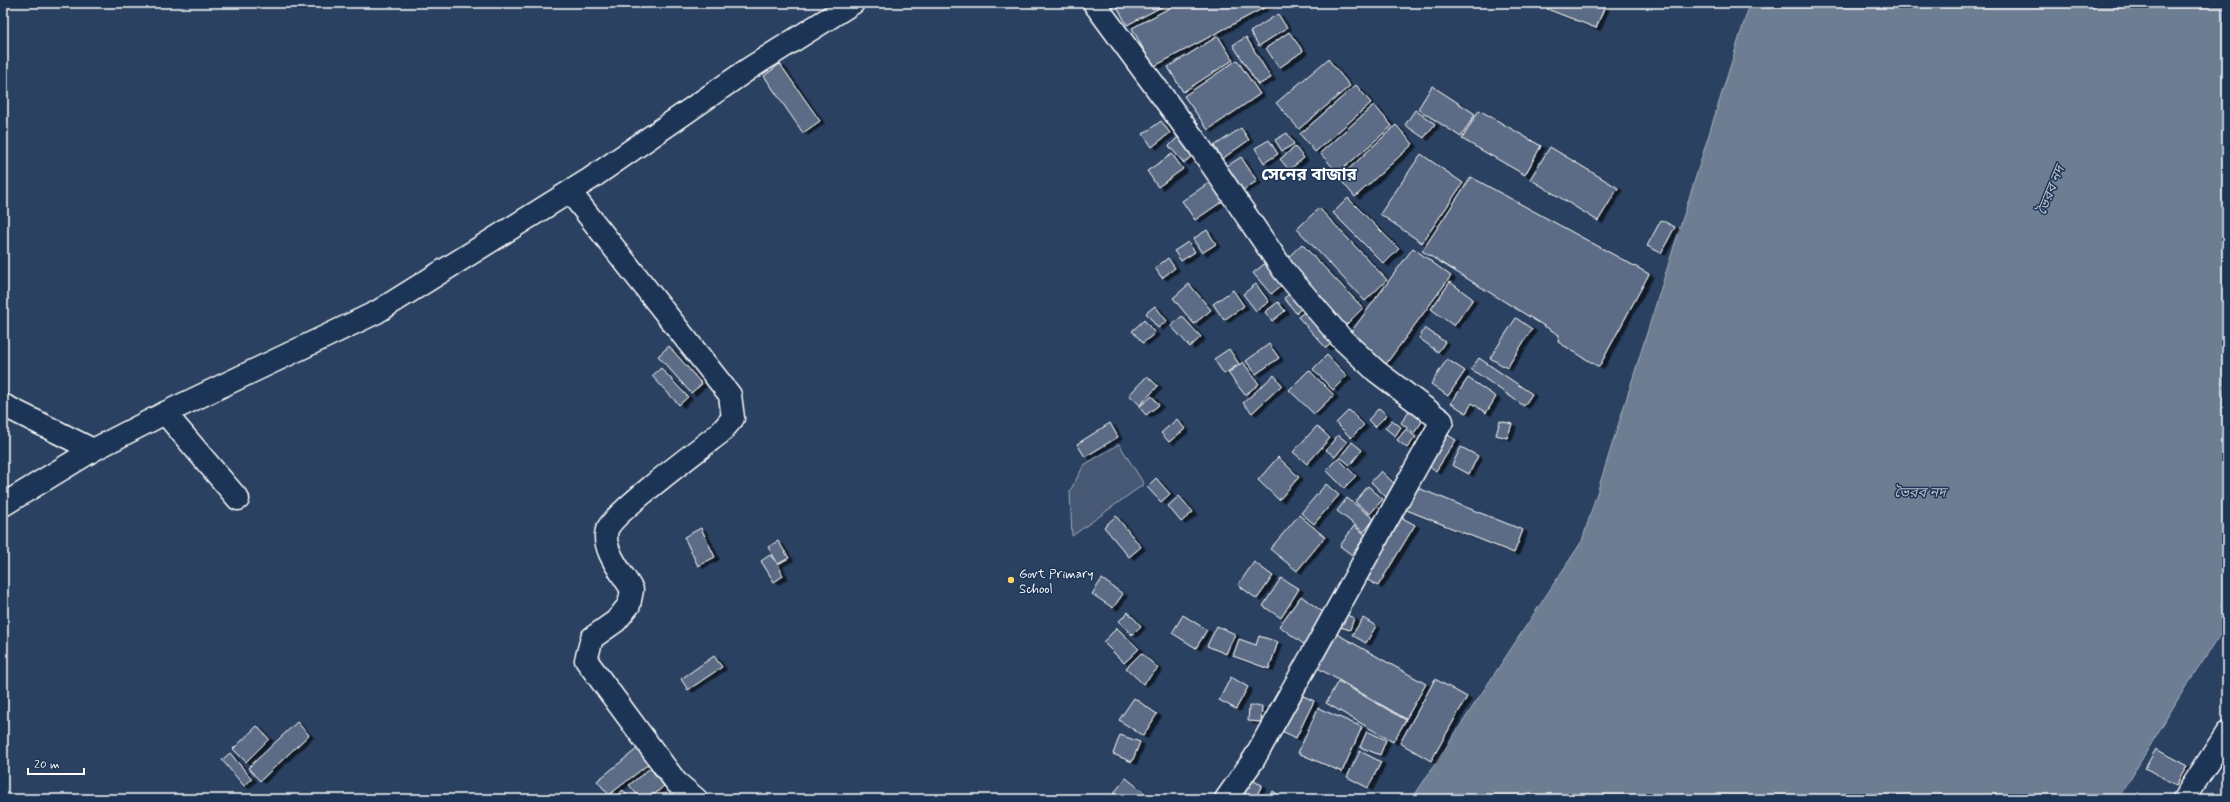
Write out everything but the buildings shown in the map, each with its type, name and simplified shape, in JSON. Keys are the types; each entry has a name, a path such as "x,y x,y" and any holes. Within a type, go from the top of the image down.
{"street":[{"path":"3,505 93,450 165,413 377,312 570,192 750,68 853,3"},
{"path":"1094,3 1199,146 1284,271 1342,339 1376,370 1442,421 1254,759 1226,799"},
{"path":"570,192 730,395 733,418 720,433 622,511 607,529 607,546 632,590 629,605 616,621 592,638 586,660 676,782 696,799"},
{"path":"3,405 93,450"},
{"path":"165,413 238,499"},
{"path":"2184,799 2227,733"}],"shaded area":[{"path":"1119,444 1144,484 1072,536 1070,491 1084,465"}],"water":[{"name":"ভৈরব নদ","path":"1750,3 2227,3 2227,624 2186,686 2118,799 1412,799 1582,541"}],"place":[{"name":"Govt Primary School","path":"1011,580"}],"district":[{"name":"সেনের বাজার","path":"1309,174"}]}
